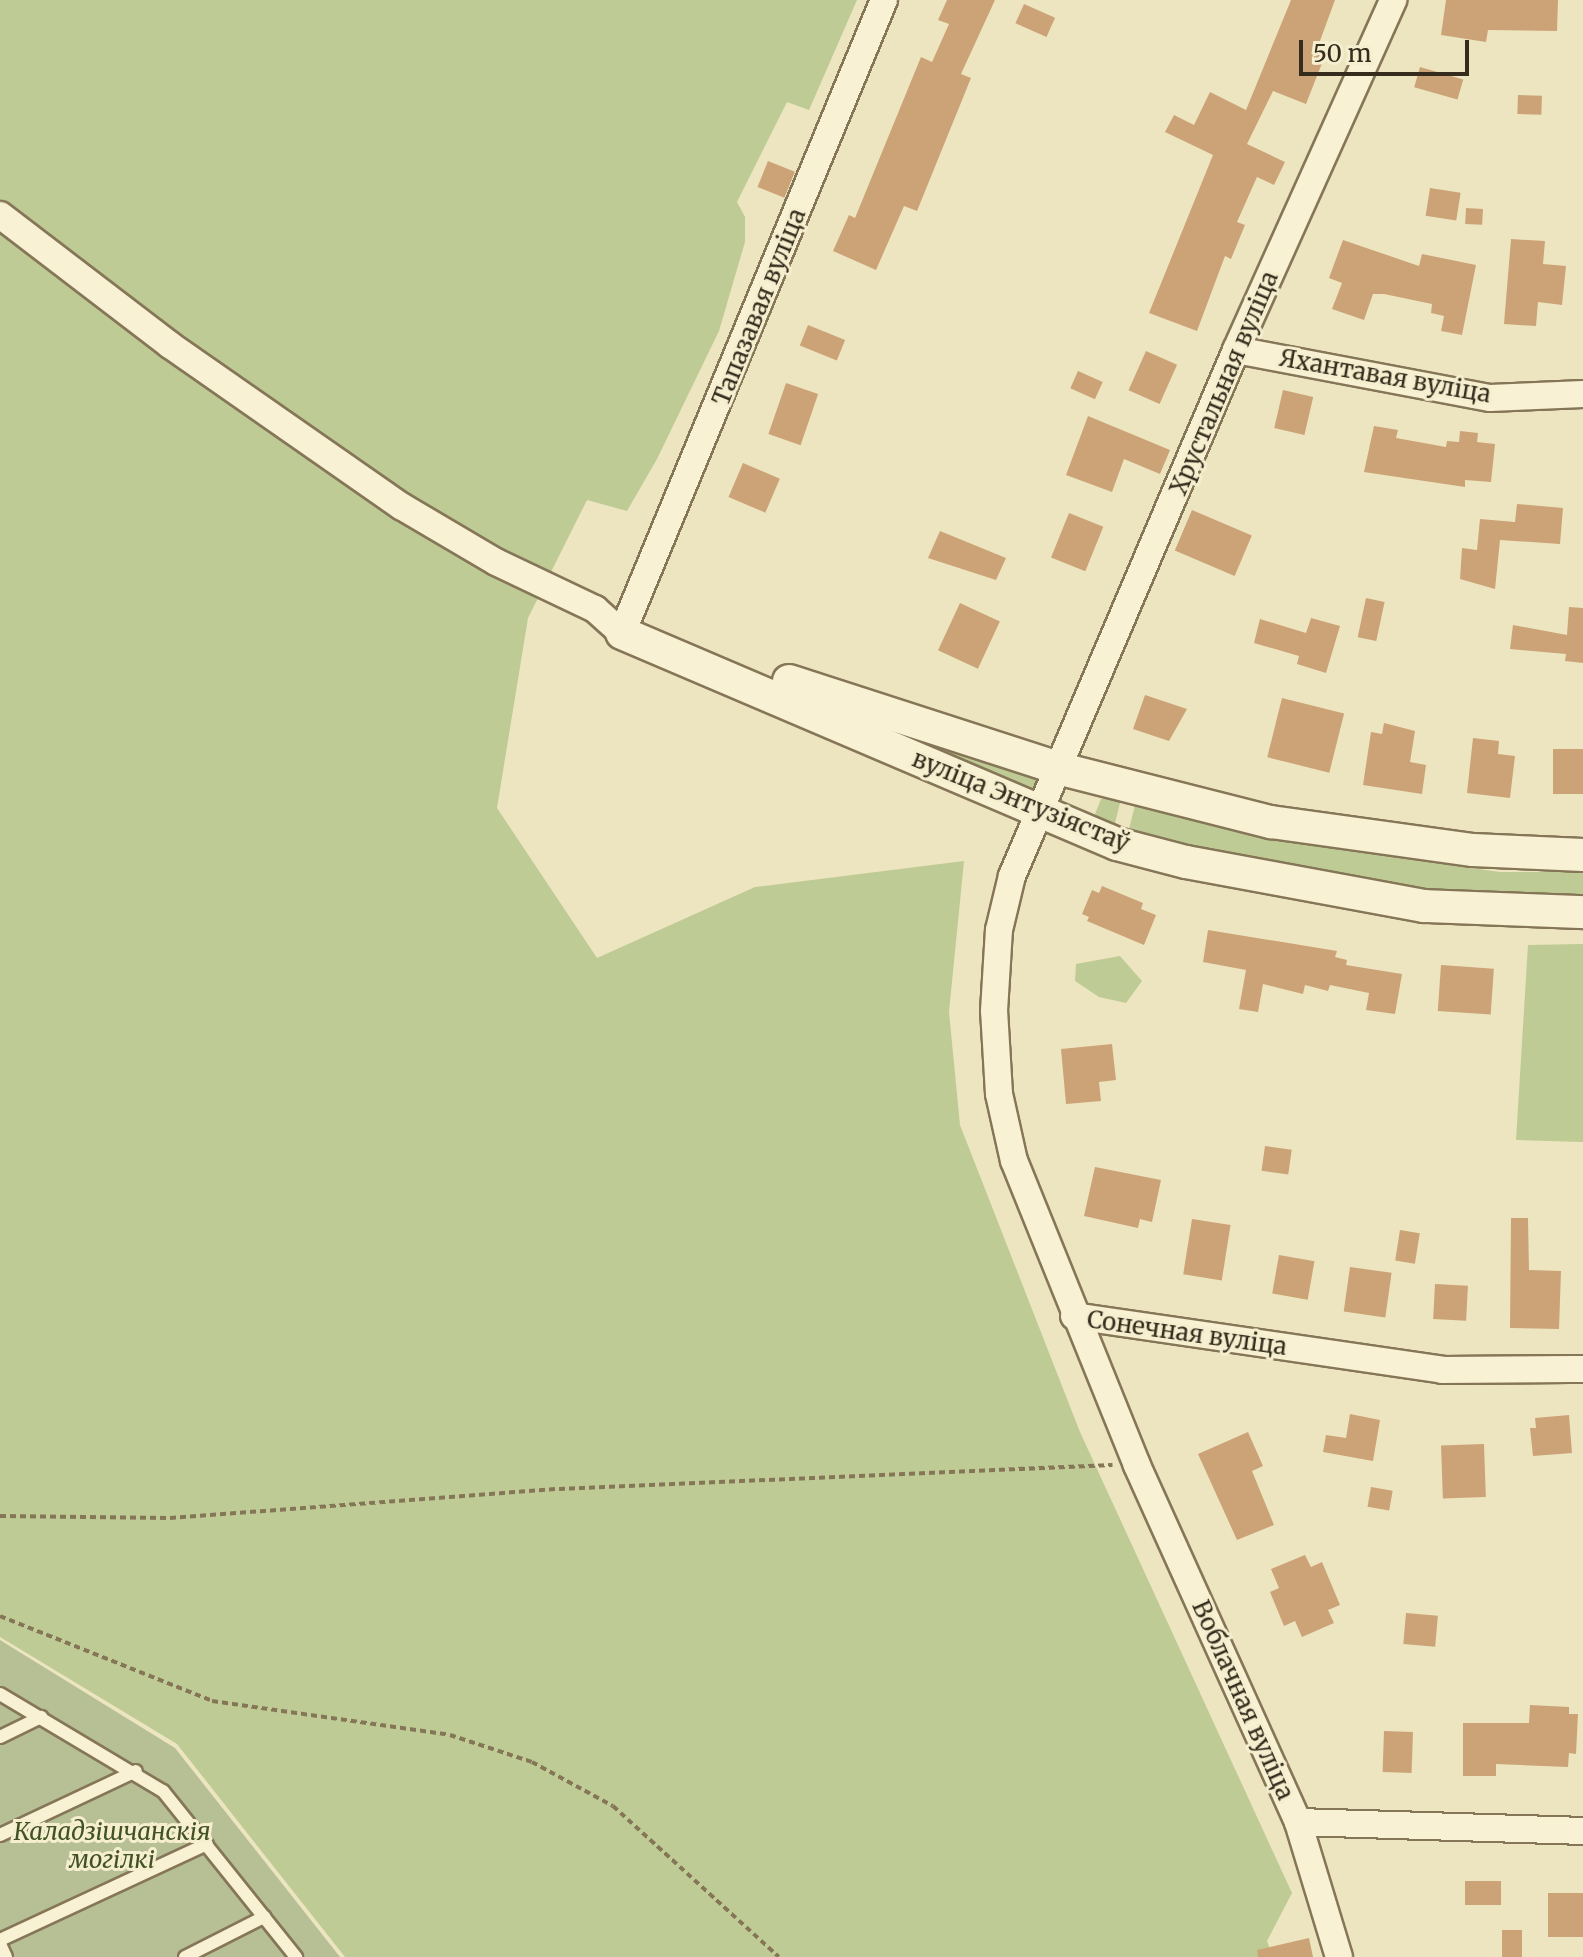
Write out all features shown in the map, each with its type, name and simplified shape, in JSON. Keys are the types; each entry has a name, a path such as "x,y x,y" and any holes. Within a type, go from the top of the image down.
{"street":[{"name":"Тапазавая вуліца","path":"628,623 884,0"},
{"name":"Хрустальная вуліца","path":"1042,814 1236,350 1393,0"},
{"path":"0,215 170,345 401,506 496,562 628,623"},
{"name":"Яхантавая вуліца","path":"1236,350 1490,398 1583,394"},
{"name":"вуліца Энтузіястаў","path":"628,623 801,686 1061,769 1271,822 1473,850 1583,855"},
{"name":"вуліца Энтузіястаў","path":"628,623 1042,814 1117,844 1186,862 1346,893 1496,913 1583,912"},
{"name":"Сонечная вуліца","path":"1042,814 1012,876 999,930 994,1011 999,1094 1014,1161 1074,1316 1442,1370 1583,1369"},
{"name":"Воблачная вуліца","path":"1074,1316 1137,1465 1298,1822 1583,1831"},
{"path":"1298,1822 1339,1957"}],"lane":[{"path":"0,1694 136,1771 163,1791 296,1957"},
{"path":"0,1737 41,1717"},
{"path":"0,1835 136,1771"},
{"path":"6,1957 0,1942 207,1844"},
{"path":"185,1957 264,1917"}],"path":[{"path":"0,1516 170,1518 559,1489 1137,1465"},
{"path":"0,1616 212,1701 450,1735 532,1762 613,1806 779,1957"}],"green space":[{"path":"0,0 857,0 809,110 787,102 737,202 745,217 745,242 719,331 657,459 627,511 587,500 528,618 497,808 597,958 755,887 964,861 949,1012 960,1125 1080,1432 1292,1893 1267,1941 1273,1957 345,1957 177,1744 0,1637"},
{"path":"917,742 1029,772 1042,780 1038,794"},
{"path":"1101,799 1121,799 1114,827 1095,814"},
{"path":"1135,805 1349,851 1500,872 1583,872 1583,900 1501,902 1354,884 1128,833"},
{"path":"1583,944 1583,1142 1516,1140 1528,945"},
{"path":"1120,956 1142,981 1126,1003 1099,997 1075,981 1076,964"},
{"name":"Каладзішчанскія могілкі","path":"0,1640 175,1748 340,1957 0,1957"}],"building":[{"path":"947,0 995,0 961,74 971,78 917,211 904,206 876,270 833,251 849,215 855,218 921,57 932,62 949,24 938,20"},
{"path":"1291,0 1335,0 1317,49 1326,53 1306,104 1273,91 1247,144 1285,162 1274,185 1257,177 1237,222 1245,225 1231,259 1225,256 1197,331 1149,313 1213,155 1165,132 1174,115 1194,125 1210,92 1246,110"},
{"path":"1446,0 1558,0 1557,31 1488,30 1486,42 1441,35"},
{"path":"1024,4 1055,18 1047,37 1015,23"},
{"path":"1420,67 1463,79 1457,100 1414,87"},
{"path":"1518,95 1542,96 1541,115 1517,114"},
{"path":"768,161 795,172 784,198 758,187"},
{"path":"1430,188 1461,193 1456,221 1426,216"},
{"path":"1466,208 1483,209 1482,225 1465,224"},
{"path":"1511,239 1545,241 1543,264 1566,266 1562,305 1538,302 1536,326 1504,324"},
{"path":"1343,240 1419,266 1422,254 1476,265 1462,335 1441,331 1444,316 1431,313 1432,304 1384,294 1373,294 1364,320 1332,309 1342,283 1329,278"},
{"path":"808,325 845,340 837,360 800,345"},
{"path":"1146,351 1177,365 1160,404 1129,390"},
{"path":"1078,371 1103,382 1095,399 1070,388"},
{"path":"786,383 818,394 801,445 768,434"},
{"path":"1283,390 1313,397 1304,435 1274,428"},
{"path":"1088,416 1170,450 1160,474 1124,459 1112,492 1066,475"},
{"path":"1374,426 1398,430 1396,438 1446,447 1447,441 1459,442 1460,431 1478,433 1477,442 1495,444 1491,482 1465,480 1465,487 1364,472"},
{"path":"743,463 780,479 765,513 729,497"},
{"path":"1517,504 1563,508 1560,544 1500,540 1495,589 1460,579 1462,548 1477,550 1480,519 1515,522"},
{"path":"1192,510 1252,535 1235,576 1175,551"},
{"path":"1069,513 1103,527 1085,571 1051,558"},
{"path":"940,531 1006,558 996,580 928,558"},
{"path":"1366,598 1385,602 1376,641 1358,637"},
{"path":"960,603 1000,622 978,669 938,650"},
{"path":"1569,607 1583,608 1583,663 1565,661 1566,654 1510,649 1513,625 1567,635"},
{"path":"1311,618 1340,626 1326,673 1297,664 1299,656 1254,643 1260,619 1306,633"},
{"path":"1145,695 1187,709 1169,741 1133,729"},
{"path":"1282,698 1344,713 1329,773 1267,757"},
{"path":"1384,723 1415,731 1410,762 1426,765 1422,794 1363,785 1371,732 1382,734"},
{"path":"1473,738 1499,741 1498,754 1515,756 1510,798 1467,793"},
{"path":"1553,749 1583,749 1583,794 1553,794"},
{"path":"1102,886 1143,903 1141,909 1156,915 1144,945 1087,921 1089,917 1082,914 1092,890 1099,893"},
{"path":"1208,930 1337,951 1335,957 1347,960 1346,965 1402,974 1395,1014 1366,1010 1369,993 1330,985 1328,991 1305,985 1303,994 1263,984 1258,1012 1239,1009 1246,970 1203,962"},
{"path":"1441,965 1494,969 1491,1015 1438,1011"},
{"path":"1112,1044 1116,1080 1099,1082 1101,1101 1066,1104 1061,1049"},
{"path":"1265,1146 1292,1150 1288,1175 1262,1171"},
{"path":"1095,1167 1161,1180 1152,1222 1140,1219 1138,1228 1084,1216"},
{"path":"1511,1218 1528,1218 1529,1270 1561,1271 1559,1329 1510,1328"},
{"path":"1192,1219 1231,1225 1222,1280 1183,1274"},
{"path":"1400,1230 1420,1233 1415,1264 1395,1261"},
{"path":"1279,1255 1314,1261 1308,1300 1272,1293"},
{"path":"1350,1267 1392,1273 1385,1317 1344,1312"},
{"path":"1435,1284 1468,1286 1466,1321 1433,1319"},
{"path":"1350,1414 1380,1420 1373,1461 1323,1452 1326,1435 1346,1438"},
{"path":"1569,1415 1572,1453 1533,1456 1530,1428 1536,1428 1535,1418"},
{"path":"1248,1432 1263,1466 1252,1471 1274,1525 1237,1540 1198,1454"},
{"path":"1484,1444 1486,1497 1443,1498 1441,1446"},
{"path":"1371,1487 1393,1491 1389,1511 1368,1507"},
{"path":"1305,1555 1311,1567 1322,1562 1340,1605 1328,1610 1334,1623 1302,1637 1295,1621 1284,1626 1270,1592 1279,1588 1271,1569"},
{"path":"1406,1613 1438,1616 1435,1647 1403,1644"},
{"path":"1530,1705 1569,1707 1569,1714 1578,1714 1576,1754 1569,1753 1568,1767 1496,1764 1496,1776 1463,1776 1463,1723 1529,1723"},
{"path":"1384,1731 1413,1732 1412,1773 1383,1772"},
{"path":"1465,1881 1501,1881 1501,1905 1465,1905"},
{"path":"1548,1893 1583,1893 1583,1937 1548,1937"},
{"path":"1502,1930 1522,1930 1522,1957 1502,1957"},
{"path":"1309,1938 1313,1957 1258,1957 1257,1950"}]}
